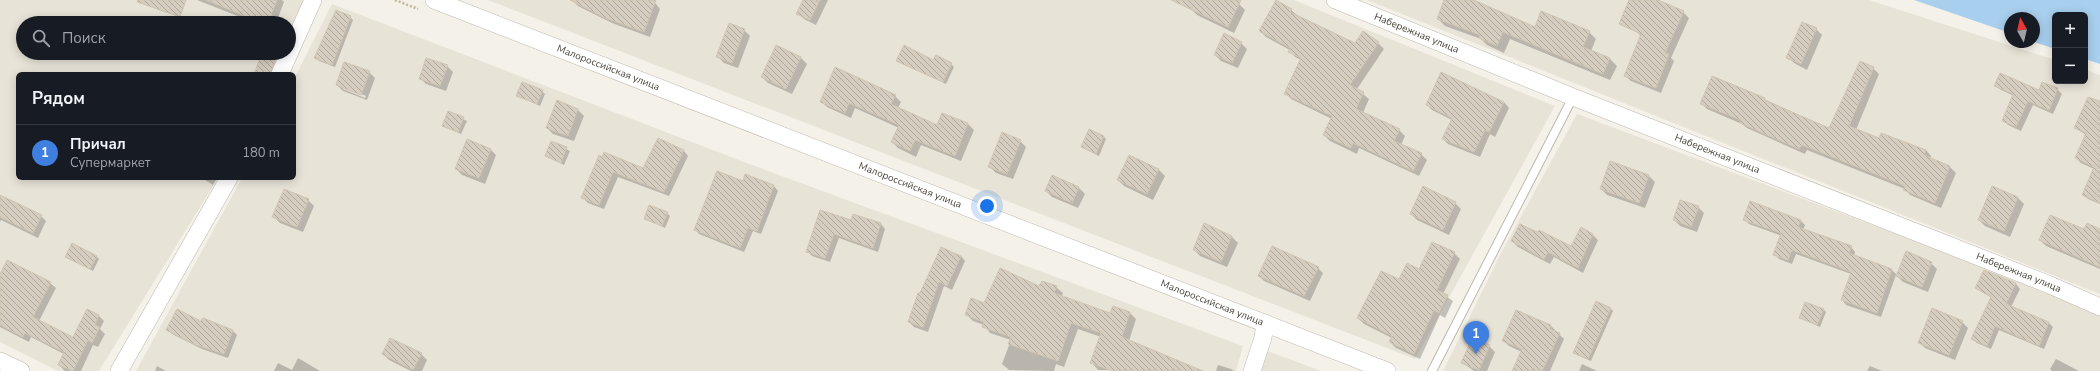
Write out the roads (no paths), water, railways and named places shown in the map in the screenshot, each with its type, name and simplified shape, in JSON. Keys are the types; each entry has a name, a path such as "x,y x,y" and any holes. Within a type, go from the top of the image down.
{"street":[{"path":"296,38 313,0"},
{"name":"Малороссийская улица","path":"434,0 1387,371"},
{"name":"Набережная улица","path":"1335,0 1573,97 2050,285 2100,307"},
{"path":"281,72 286,60"},
{"path":"119,371 228,180"},
{"path":"1252,371 1263,338 1266,323"},
{"path":"0,361 21,371"}],"lane":[{"path":"1432,371 1573,97"}],"water":[{"path":"1914,0 2100,0 2100,64 2088,60 2088,12 2052,12 2052,48 2040,44 2040,12 2004,12 2004,31"}],"place":[{"name":"Причал","path":"1476,354"}]}
